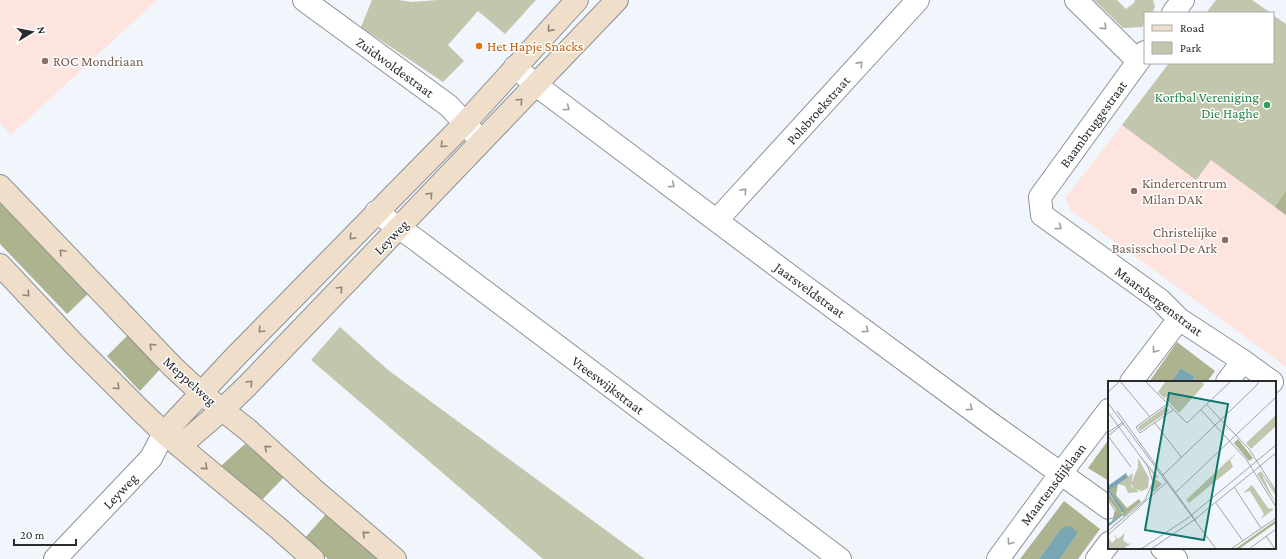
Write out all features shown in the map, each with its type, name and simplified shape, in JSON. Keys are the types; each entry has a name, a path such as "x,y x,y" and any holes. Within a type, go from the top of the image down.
{"street":[{"name":"Zuidwoldestraat","path":"304,0 449,106 481,141"},
{"name":"Leyweg","path":"172,440 201,393 376,212 465,123 576,0"},
{"name":"Leyweg","path":"55,559 151,458 172,440 222,410 247,386 617,0"},
{"name":"Polsbroekstraat","path":"718,220 918,0"},
{"path":"1076,0 1142,56"},
{"path":"1174,12 1183,0"},
{"name":"Baambruggestraat","path":"1040,197 1142,56"},
{"name":"Jaarsveldstraat","path":"515,67 536,85 802,284 1108,507"},
{"name":"Meppelweg","path":"0,186 173,367 201,393 248,430 312,488 395,559"},
{"name":"Maarsbergenstraat","path":"1040,197 1042,215 1160,300 1179,319 1271,381"},
{"name":"Vreeswijkstraat","path":"376,212 840,559"},
{"path":"0,266 74,344 172,440 277,527 313,559"},
{"path":"1132,381 1179,319"},
{"path":"1228,381 1243,361"},
{"path":"1276,385 1286,392"},
{"name":"Maartensdijklaan","path":"998,559 1108,411"},
{"path":"1097,559 1108,544"},
{"path":"1163,549 1176,559"}],"shaded area":[{"name":"ROC Mondriaan","path":"0,0 157,0 11,135 0,123"},
{"name":"Christelijke Basisschool De Ark","path":"1122,125 1196,180 1211,159 1286,215 1286,367 1070,210 1065,198"}],"green space":[{"path":"372,0 398,0 412,2 438,0 536,0 505,34 478,11 448,45 464,61 443,82 361,27"},
{"path":"1094,0 1117,0 1126,9 1134,3 1135,0 1153,0 1155,7 1152,12 1144,12 1144,24 1142,27 1123,28"},
{"path":"1216,0 1252,0 1270,12 1207,12"},
{"path":"1274,16 1286,24 1286,215 1211,160 1196,180 1122,125 1168,64 1274,64"},
{"path":"1286,191 1286,215 1275,207"},
{"path":"0,195 91,291 67,314 0,244"},
{"path":"340,327 388,370 645,559 543,559 311,360"},
{"path":"131,332 163,366 140,391 107,356"},
{"path":"1177,342 1215,371 1208,381 1193,381 1195,377 1181,368 1172,381 1150,381"},
{"path":"1108,440 1108,480 1088,468"},
{"path":"245,444 284,477 261,501 221,466"},
{"path":"1064,501 1100,529 1078,559 1060,559 1078,533 1059,531 1039,559 1020,559"},
{"path":"327,513 382,559 328,559 304,539"}],"water":[{"path":"1181,368 1195,377 1193,381 1172,381"},
{"path":"1070,526 1078,533 1060,559 1039,559 1059,531 1064,527"}],"place":[{"name":"Het Hapje Snacks","path":"479,46"},
{"name":"ROC Mondriaan","path":"45,61"},
{"name":"Korfbal Vereniging Die Haghe","path":"1267,105"},
{"name":"Kindercentrum Milan DAK","path":"1134,191"},
{"name":"Christelijke Basisschool De Ark","path":"1225,240"}]}
